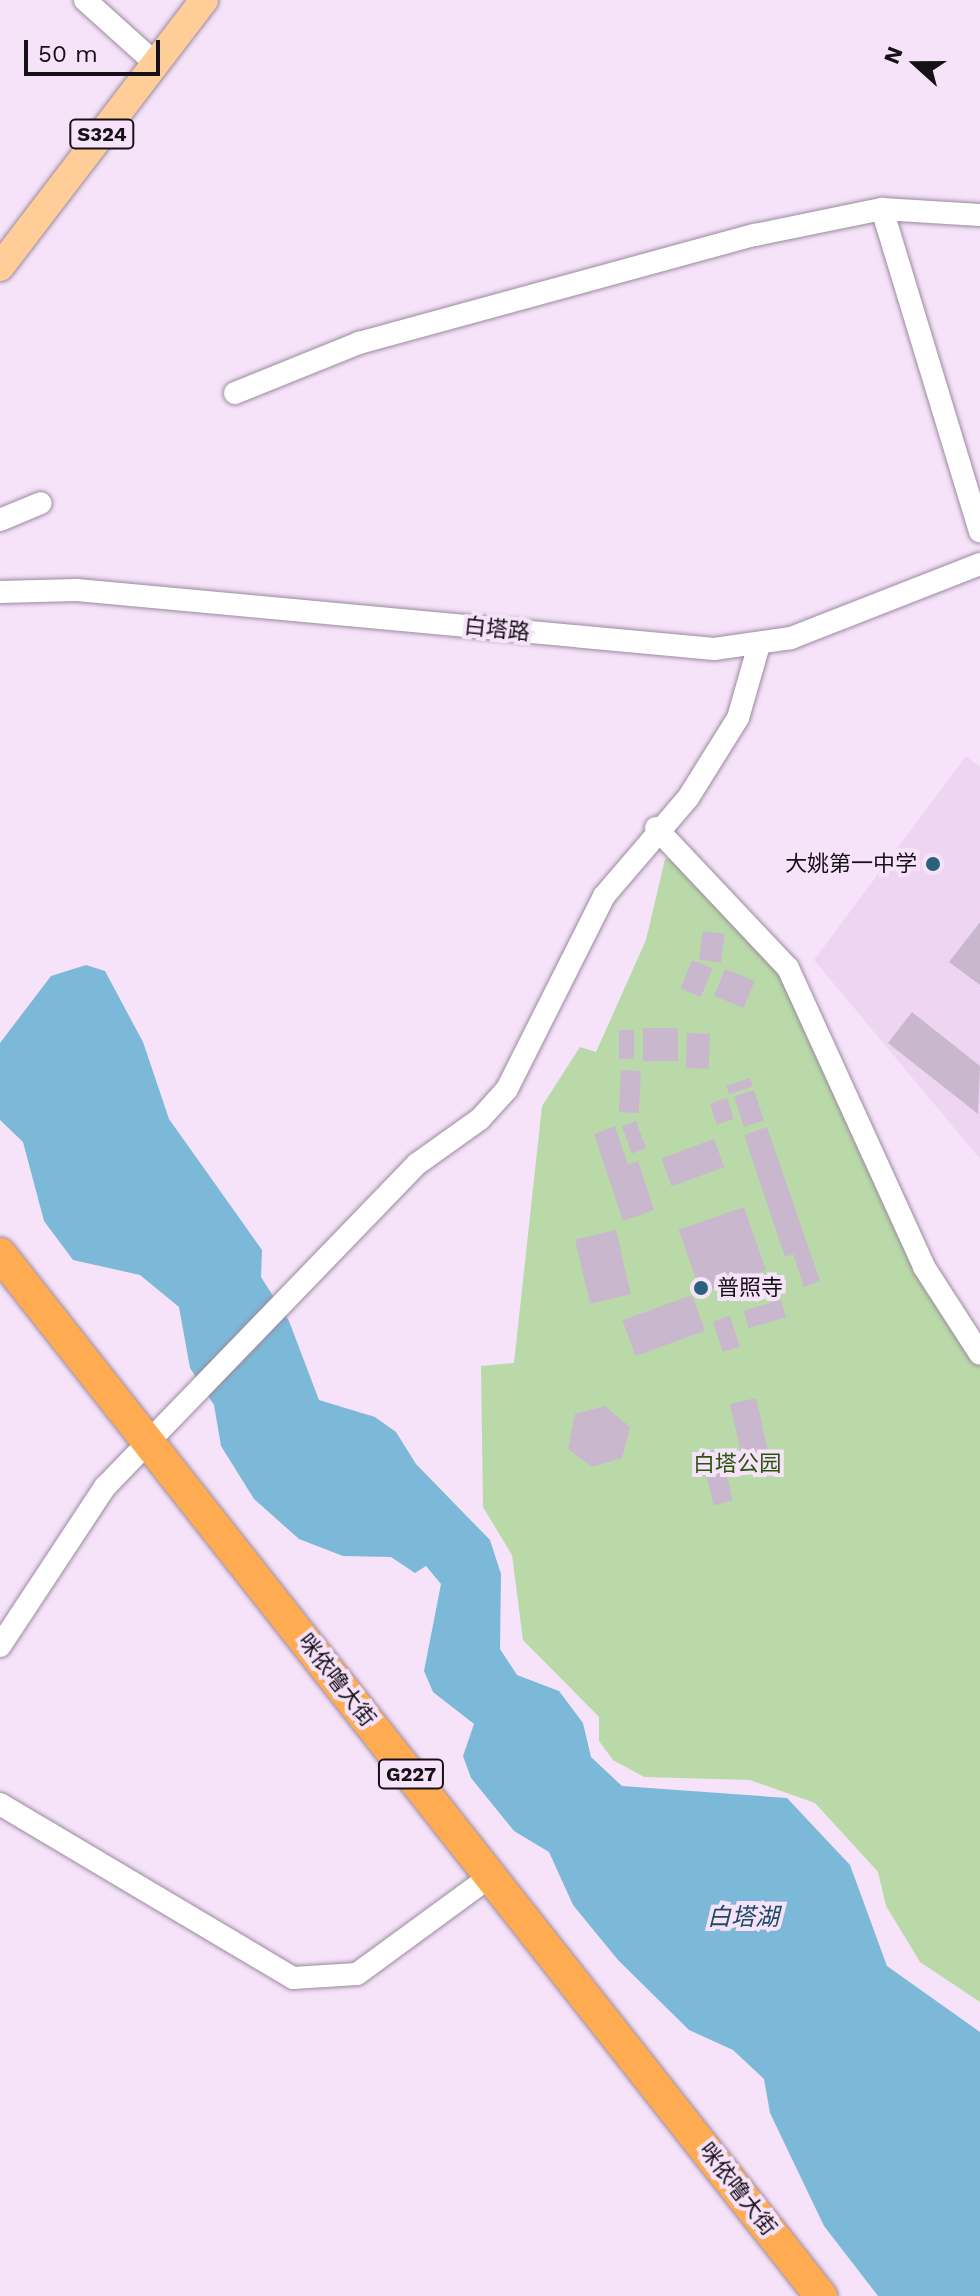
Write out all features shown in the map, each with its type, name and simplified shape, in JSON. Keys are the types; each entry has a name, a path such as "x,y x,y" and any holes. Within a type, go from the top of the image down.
{"highway":[{"name":"咪依噜大街","path":"0,1254 821,2296"}],"main road":[{"name":"S324","path":"0,267 204,0"}],"street":[{"path":"85,0 156,64"},
{"path":"235,393 325,354 454,315 882,209 980,215"},
{"path":"882,209 980,531"},
{"path":"0,520 41,503"},
{"name":"白塔路","path":"0,592 138,595 670,648 759,645 980,564"},
{"path":"0,1646 105,1487 417,1164 480,1119 507,1089 604,896 656,828 688,798 738,718 759,645"},
{"path":"656,828 788,968 924,1267 980,1354"},
{"path":"0,1804 293,1978 357,1974 491,1876"}],"shaded area":[{"name":"大姚第一中学","path":"966,756 980,767 980,1159 814,960"}],"green space":[{"name":"白塔公园","path":"682,858 776,959 980,1362 980,2002 920,1962 886,1906 878,1872 815,1803 750,1780 644,1777 613,1760 599,1741 599,1717 523,1640 512,1555 483,1507 481,1366 514,1363 542,1106 580,1047 596,1052 646,940 665,859"}],"water":[{"name":"白塔湖","path":"86,965 105,971 143,1042 169,1119 262,1250 261,1277 289,1321 319,1400 375,1417 396,1432 416,1464 490,1540 501,1574 500,1649 517,1675 559,1691 583,1723 591,1757 622,1786 787,1798 850,1865 887,1966 980,2032 980,2296 878,2296 824,2226 770,2113 764,2079 733,2050 689,2030 618,1960 573,1905 549,1852 514,1831 471,1778 463,1756 474,1724 433,1692 424,1671 441,1584 426,1566 415,1573 391,1557 343,1556 299,1539 254,1499 221,1446 214,1405 190,1368 179,1307 140,1275 73,1260 44,1221 23,1142 0,1120 0,1043 51,976"}],"building":[{"path":"980,922 980,985 949,962"},
{"path":"703,931 725,934 721,963 699,960"},
{"path":"692,960 712,968 701,997 680,989"},
{"path":"725,969 755,981 744,1008 714,996"},
{"path":"912,1012 980,1066 978,1114 888,1043"},
{"path":"643,1028 678,1028 678,1061 643,1061"},
{"path":"619,1030 634,1030 634,1059 619,1059"},
{"path":"687,1033 710,1034 709,1069 686,1068"},
{"path":"621,1070 641,1071 639,1113 619,1112"},
{"path":"750,1078 753,1087 729,1094 726,1086"},
{"path":"754,1090 764,1120 744,1127 734,1096"},
{"path":"727,1098 734,1119 717,1124 710,1104"},
{"path":"636,1121 646,1148 632,1153 622,1126"},
{"path":"615,1126 628,1165 638,1161 654,1210 623,1221 594,1134"},
{"path":"767,1127 820,1281 804,1287 793,1254 785,1257 744,1135"},
{"path":"714,1139 724,1167 672,1186 661,1158"},
{"path":"744,1207 766,1270 701,1293 679,1229"},
{"path":"616,1230 631,1294 590,1304 575,1239"},
{"path":"692,1295 705,1331 635,1356 622,1320"},
{"path":"781,1300 786,1317 748,1328 744,1311"},
{"path":"730,1316 740,1346 723,1352 713,1322"},
{"path":"756,1398 768,1449 741,1455 730,1404"},
{"path":"605,1406 630,1427 622,1458 592,1467 568,1449 575,1414"},
{"path":"721,1449 733,1501 713,1505 702,1453"}],"place":[{"name":"大姚第一中学","path":"933,864"},
{"name":"普照寺","path":"701,1288"}]}
